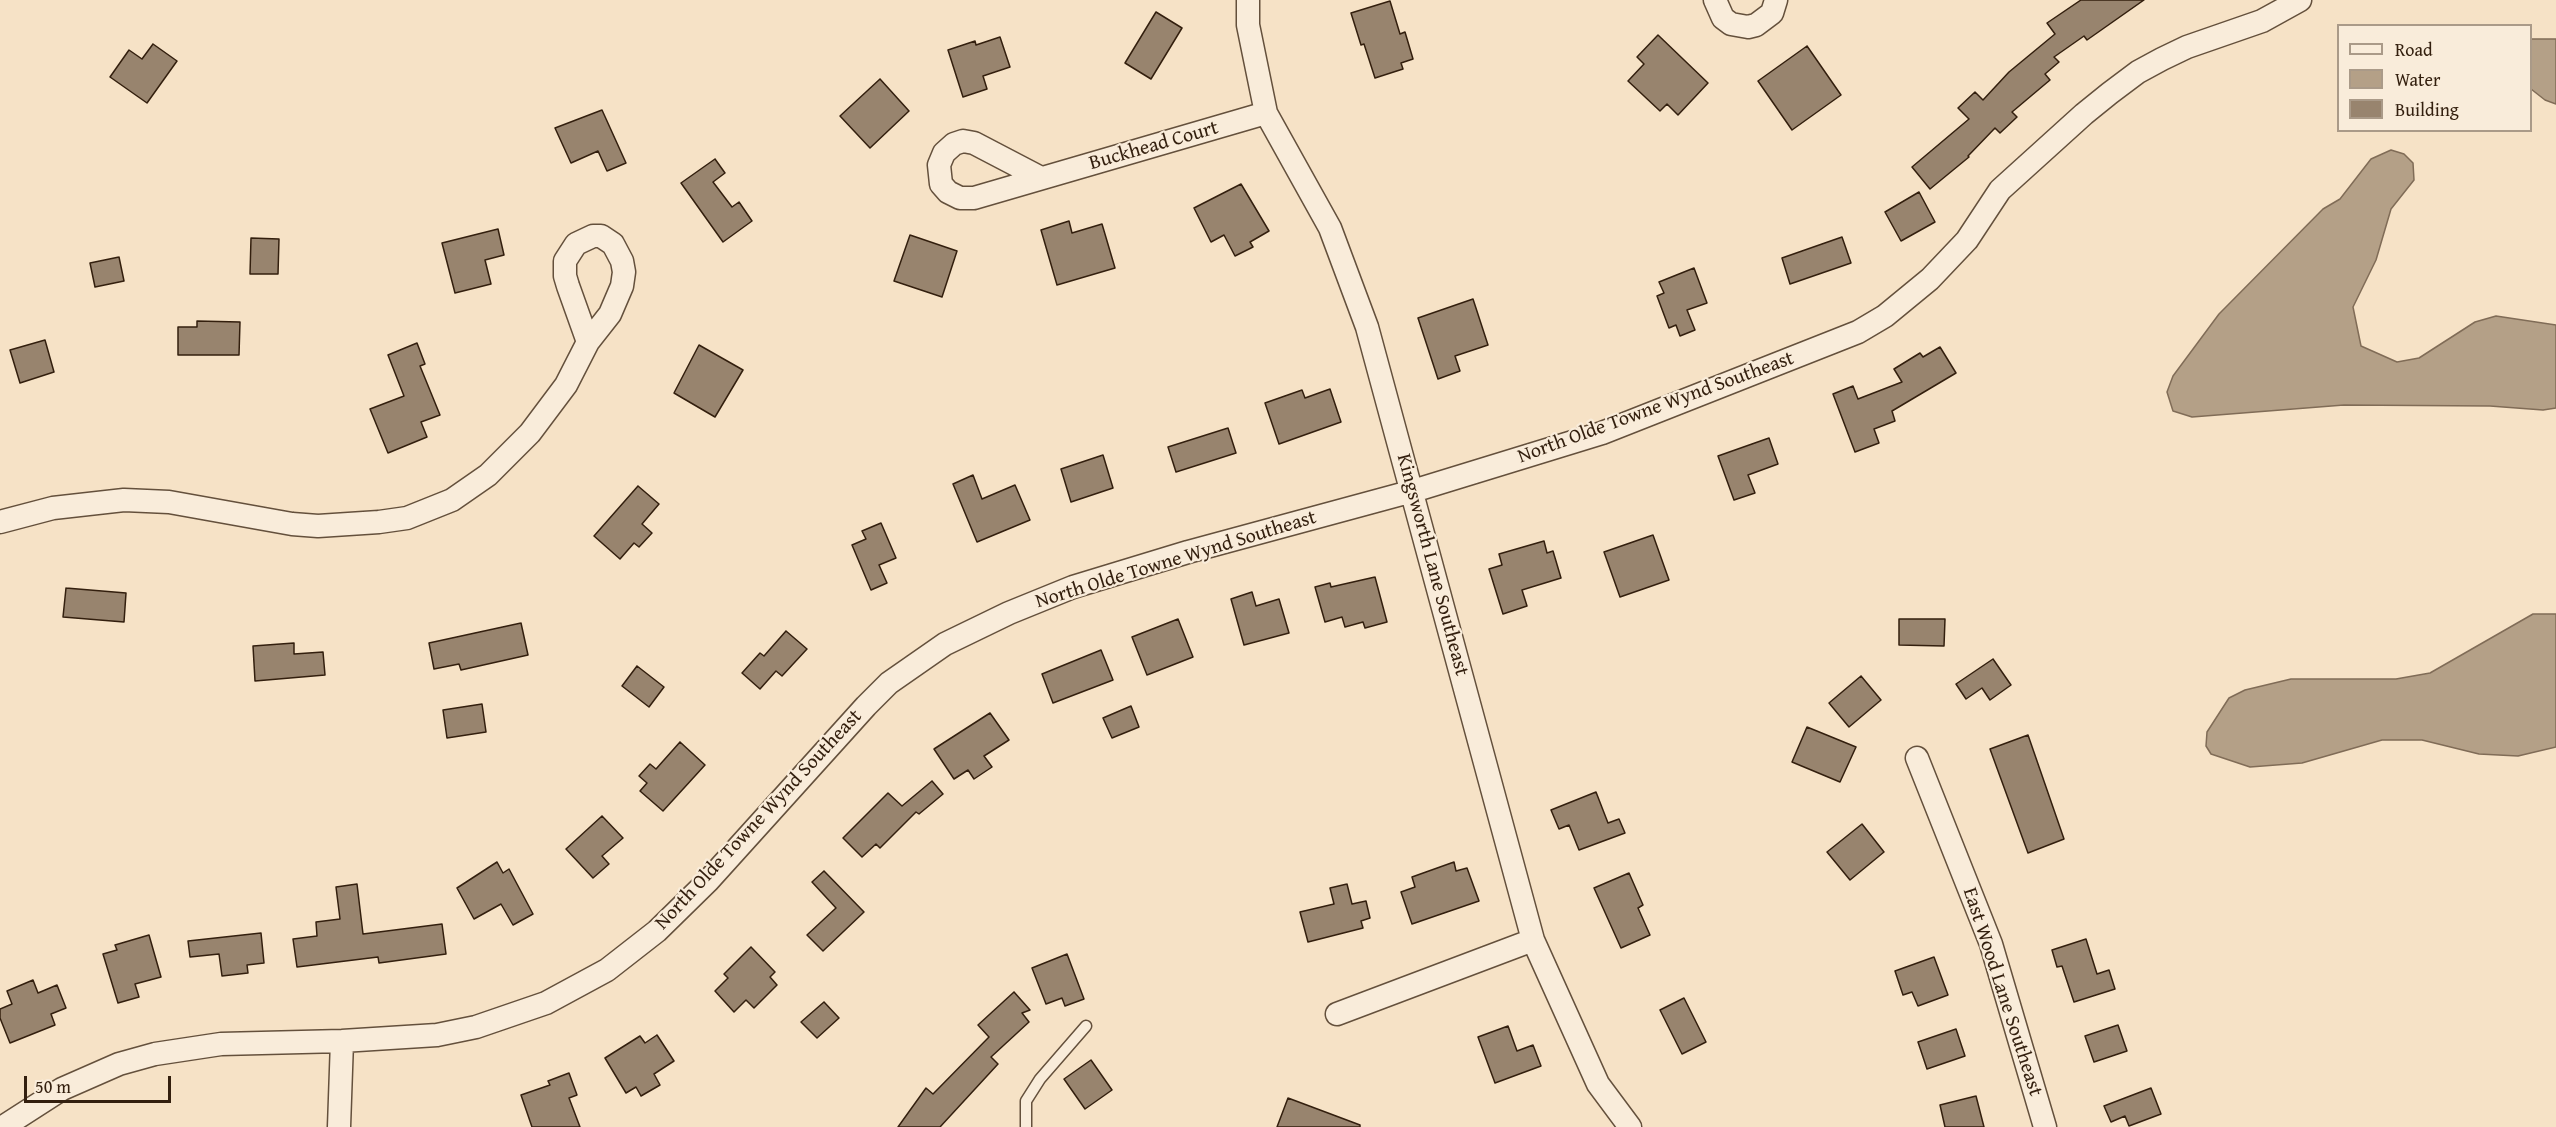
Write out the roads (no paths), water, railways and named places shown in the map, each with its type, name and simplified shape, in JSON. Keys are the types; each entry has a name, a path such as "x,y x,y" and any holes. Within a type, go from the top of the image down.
{"street":[{"name":"Kingsworth Lane Southeast","path":"1248,0 1248,26 1266,113 1330,228 1367,327 1533,940 1599,1084 1630,1127"},
{"path":"1715,0 1723,18 1731,24 1748,27 1756,25 1772,13 1776,0"},
{"name":"North Olde Towne Wynd Southeast","path":"3,1127 62,1089 119,1064 155,1054 221,1044 342,1041 437,1035 476,1027 546,1003 607,970 636,949 680,911 836,738 889,683 945,644 1009,613 1083,584 1188,552 1413,491 1602,433 1858,332 1885,316 1930,279 1967,240 2000,190 2110,93 2138,72 2162,59 2187,47 2262,21 2300,0"},
{"name":"Buckhead Court","path":"1041,178 1266,113"},
{"path":"0,522 53,508 124,500 169,502 292,524 318,526 407,518 452,501 508,457 530,433 566,385 588,342"},
{"name":"East Wood Lane Southeast","path":"1917,758 1991,944 2045,1127"},
{"path":"1337,1014 1533,940"},
{"path":"339,1127 342,1041"}],"lane":[{"path":"1026,1127 1026,1101 1040,1078 1086,1026"}],"water":[{"path":"2532,39 2556,39 2556,104 2545,100 2532,90"},
{"path":"2391,150 2404,154 2413,163 2414,180 2391,209 2376,260 2353,307 2361,346 2397,362 2419,358 2475,322 2496,316 2556,325 2556,408 2543,410 2490,406 2344,405 2192,417 2173,411 2167,392 2173,376 2219,314 2323,209 2340,199 2371,159"},
{"path":"2533,614 2556,614 2556,747 2518,756 2479,754 2422,740 2382,740 2302,763 2250,767 2211,754 2206,746 2207,732 2229,698 2245,690 2291,679 2396,679 2430,673"}]}
